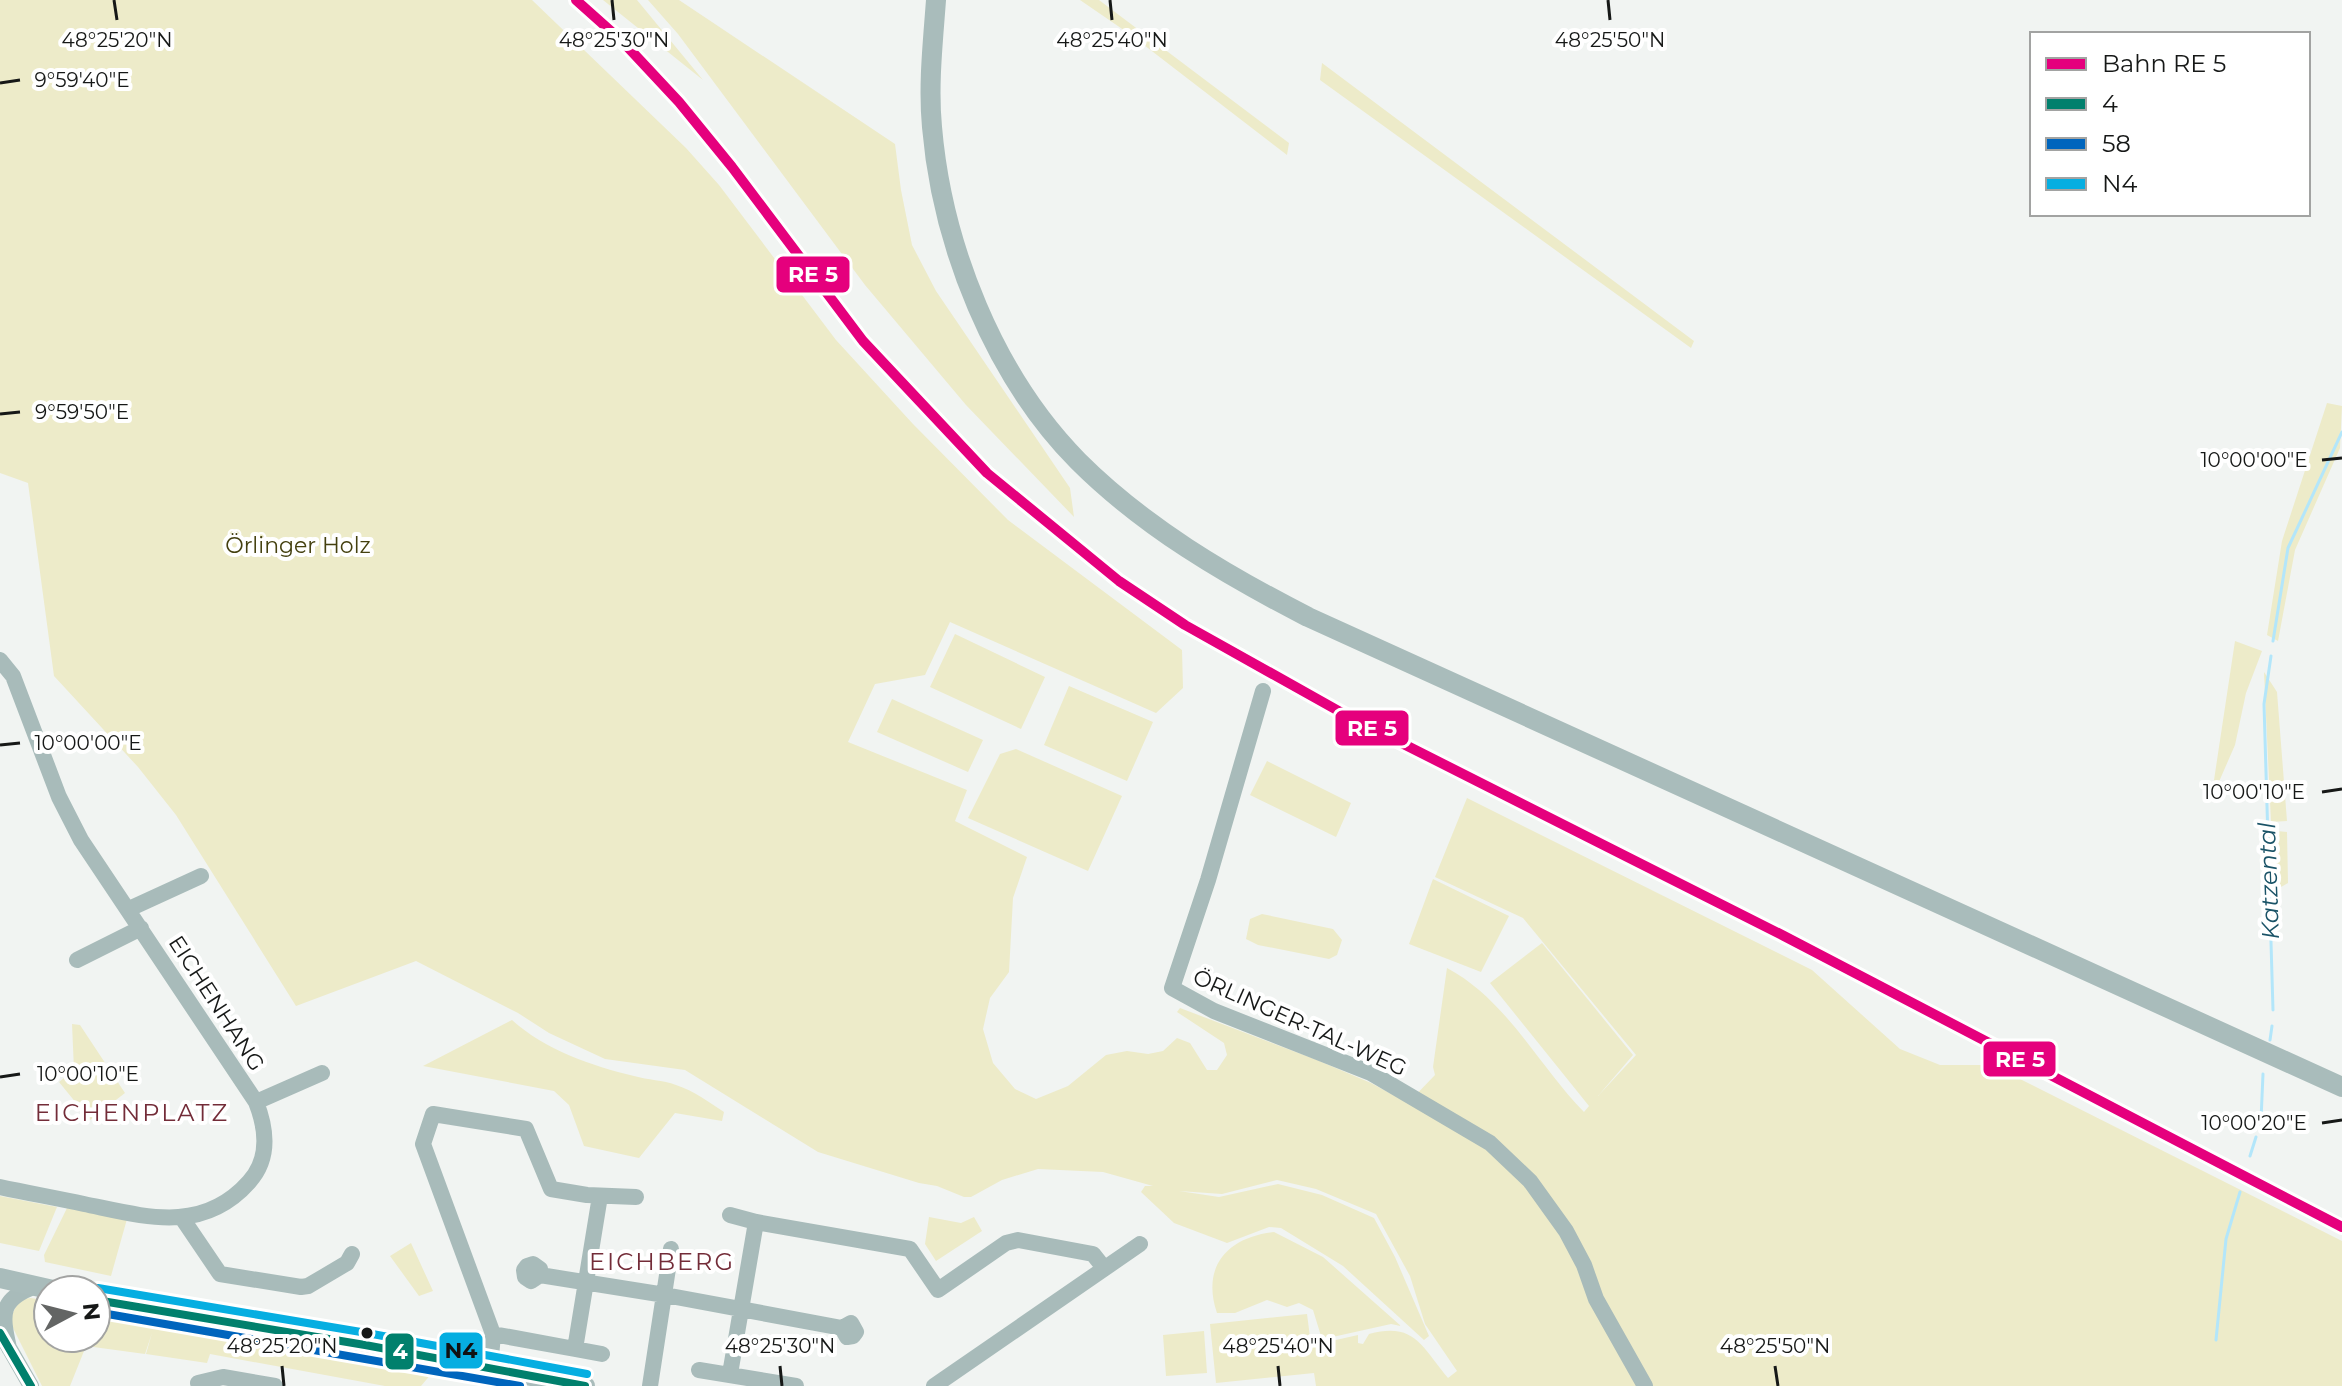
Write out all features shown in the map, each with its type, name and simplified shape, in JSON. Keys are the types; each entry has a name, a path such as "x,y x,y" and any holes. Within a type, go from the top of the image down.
{"main road":[{"path":"936,0 931,67 937,173 968,283 1012,372 1041,415 1077,460 1121,499 1233,577 1308,617 2342,1087"},
{"path":"0,1278 32,1285"},
{"path":"112,1303 585,1386"}],"street":[{"name":"EICHENHANG","path":"0,660 13,676 72,823 256,1102 262,1116 265,1140 257,1173 225,1202 182,1218 155,1219 0,1187"},
{"name":"ÖRLINGER-TAL-WEG","path":"1263,691 1212,866 1172,988 1214,1011 1371,1073 1490,1143 1530,1181 1566,1231 1584,1265 1596,1299 1645,1386"},
{"path":"129,909 201,876"},
{"name":"EICHENHANG","path":"77,960 141,928"},
{"name":"EICHENHANG","path":"256,1102 322,1073"},
{"path":"490,1369 493,1334 423,1144 433,1114 526,1129 551,1189 636,1197"},
{"path":"575,1349 600,1196"},
{"path":"730,1215 910,1249 938,1290 1006,1243 1018,1240 1093,1254 1104,1268"},
{"path":"182,1218 220,1274 308,1286 347,1263 352,1254"},
{"path":"730,1374 756,1222"},
{"path":"934,1386 1140,1244"},
{"path":"650,1386 671,1249"},
{"path":"540,1275 585,1289 665,1295 842,1328"},
{"path":"31,1386 4,1341 4,1321 5,1306 15,1295 32,1291"},
{"path":"493,1334 602,1354"},
{"path":"699,1370 796,1386"},
{"path":"198,1383 208,1378 223,1377 275,1386"}],"green space":[{"name":"Örlinger Holz","path":"0,0 532,0 686,148 719,185 836,340 1008,520 1182,650 1183,688 1156,713 950,622 925,675 875,684 848,742 967,790 955,821 1027,857 1013,898 1009,972 990,998 983,1029 993,1063 1015,1089 1036,1099 1068,1086 1106,1055 1127,1051 1148,1054 1163,1051 1177,1038 1190,1043 1207,1070 1217,1070 1227,1055 1224,1043 1177,1012 1180,1008 1317,1060 1408,1103 1435,1075 1433,1067 1447,968 1468,981 1505,1015 1584,1112 1589,1106 1490,983 1542,943 1633,1055 1598,1096 1636,1055 1523,918 1435,877 1467,798 1812,970 1900,1049 1940,1065 1992,1065 2342,1241 2342,1386 1316,1386 1314,1373 1216,1383 1210,1324 1307,1314 1310,1337 1316,1336 1327,1342 1358,1335 1358,1343 1363,1344 1369,1334 1397,1331 1416,1340 1448,1378 1457,1371 1425,1324 1410,1276 1376,1214 1316,1189 1277,1180 1222,1194 1179,1191 1219,1197 1278,1184 1322,1195 1374,1218 1395,1257 1429,1336 1424,1340 1343,1266 1281,1228 1269,1227 1227,1243 1174,1223 1141,1192 1145,1186 1153,1186 1103,1172 1038,1169 1002,1180 971,1197 964,1197 937,1186 818,1152 685,1070 605,1059 549,1033 518,1013 416,961 296,1006 176,815 138,767 54,676 28,483 0,473"},
{"path":"603,0 637,0 703,80"},
{"path":"648,0 679,0 895,144 912,245 936,291 1070,488 1074,517 966,405 865,285 678,34"},
{"path":"1080,0 1099,0 1289,143 1287,155 1131,35"},
{"path":"1322,63 1694,341 1691,348 1320,80"},
{"path":"2327,403 2342,406 2340,448 2295,550 2278,641 2267,635 2282,541"},
{"path":"955,634 1045,677 1021,729 930,687"},
{"path":"2235,641 2262,651 2246,693 2235,745 2211,800"},
{"path":"2264,672 2277,692 2287,821 2271,822"},
{"path":"1069,686 1153,722 1127,781 1044,745"},
{"path":"892,699 983,740 968,772 877,732"},
{"path":"1016,749 1122,796 1088,871 968,818 1000,754"},
{"path":"1267,761 1351,803 1336,837 1250,795"},
{"path":"2277,831 2287,832 2288,883 2274,891 2269,835"},
{"path":"1433,879 1509,916 1481,972 1409,944"},
{"path":"1262,914 1333,929 1342,940 1337,955 1329,959 1258,945 1246,939 1250,919"},
{"path":"512,1020 539,1040 570,1056 689,1090 724,1112 722,1121 675,1113 639,1158 584,1146 569,1105 554,1091 423,1066"},
{"path":"72,1024 80,1025 125,1093 90,1120 59,1082 74,1070"},
{"path":"0,1196 57,1207 39,1251 0,1243"},
{"path":"67,1208 127,1219 112,1274 45,1262 44,1255"},
{"path":"929,1217 961,1223 974,1217 982,1231 936,1261 925,1244"},
{"path":"1274,1232 1323,1257 1401,1326 1391,1324 1328,1338 1321,1336 1313,1310 1299,1303 1287,1307 1267,1300 1235,1313 1217,1313 1213,1281 1222,1257 1243,1240"},
{"path":"411,1243 433,1291 419,1296 390,1256"},
{"path":"32,1298 32,1354 83,1354 70,1386 42,1386 9,1320 20,1299"},
{"path":"112,1313 155,1321 154,1327 432,1373 421,1386 385,1386 210,1354 207,1363 146,1354 152,1333 145,1354 112,1350"},
{"path":"1204,1331 1207,1373 1166,1376 1163,1335"}],"waterway":[{"name":"Katzental","path":"2273,641 2288,548 2342,432"},
{"name":"Katzental","path":"2271,656 2264,704 2273,1010"},
{"name":"Katzental","path":"2270,1040 2272,1026"},
{"name":"Katzental","path":"2261,1120 2263,1074"},
{"name":"Katzental","path":"2250,1156 2256,1137"},
{"name":"Katzental","path":"2216,1340 2226,1239 2240,1192"}],"transit line":[{"path":"576,0 623,42 679,102 863,341 987,473 1119,581 1185,625 1344,714 1784,936 2342,1227"},
{"name":"N4","path":"112,1290 587,1374"},
{"name":"4","path":"112,1303 585,1386"},
{"name":"58","path":"112,1315 520,1386"},
{"name":"4","path":"0,1333 31,1386"}],"district":[{"name":"EICHENPLATZ","path":"132,1113"},
{"name":"EICHBERG","path":"662,1262"}]}
